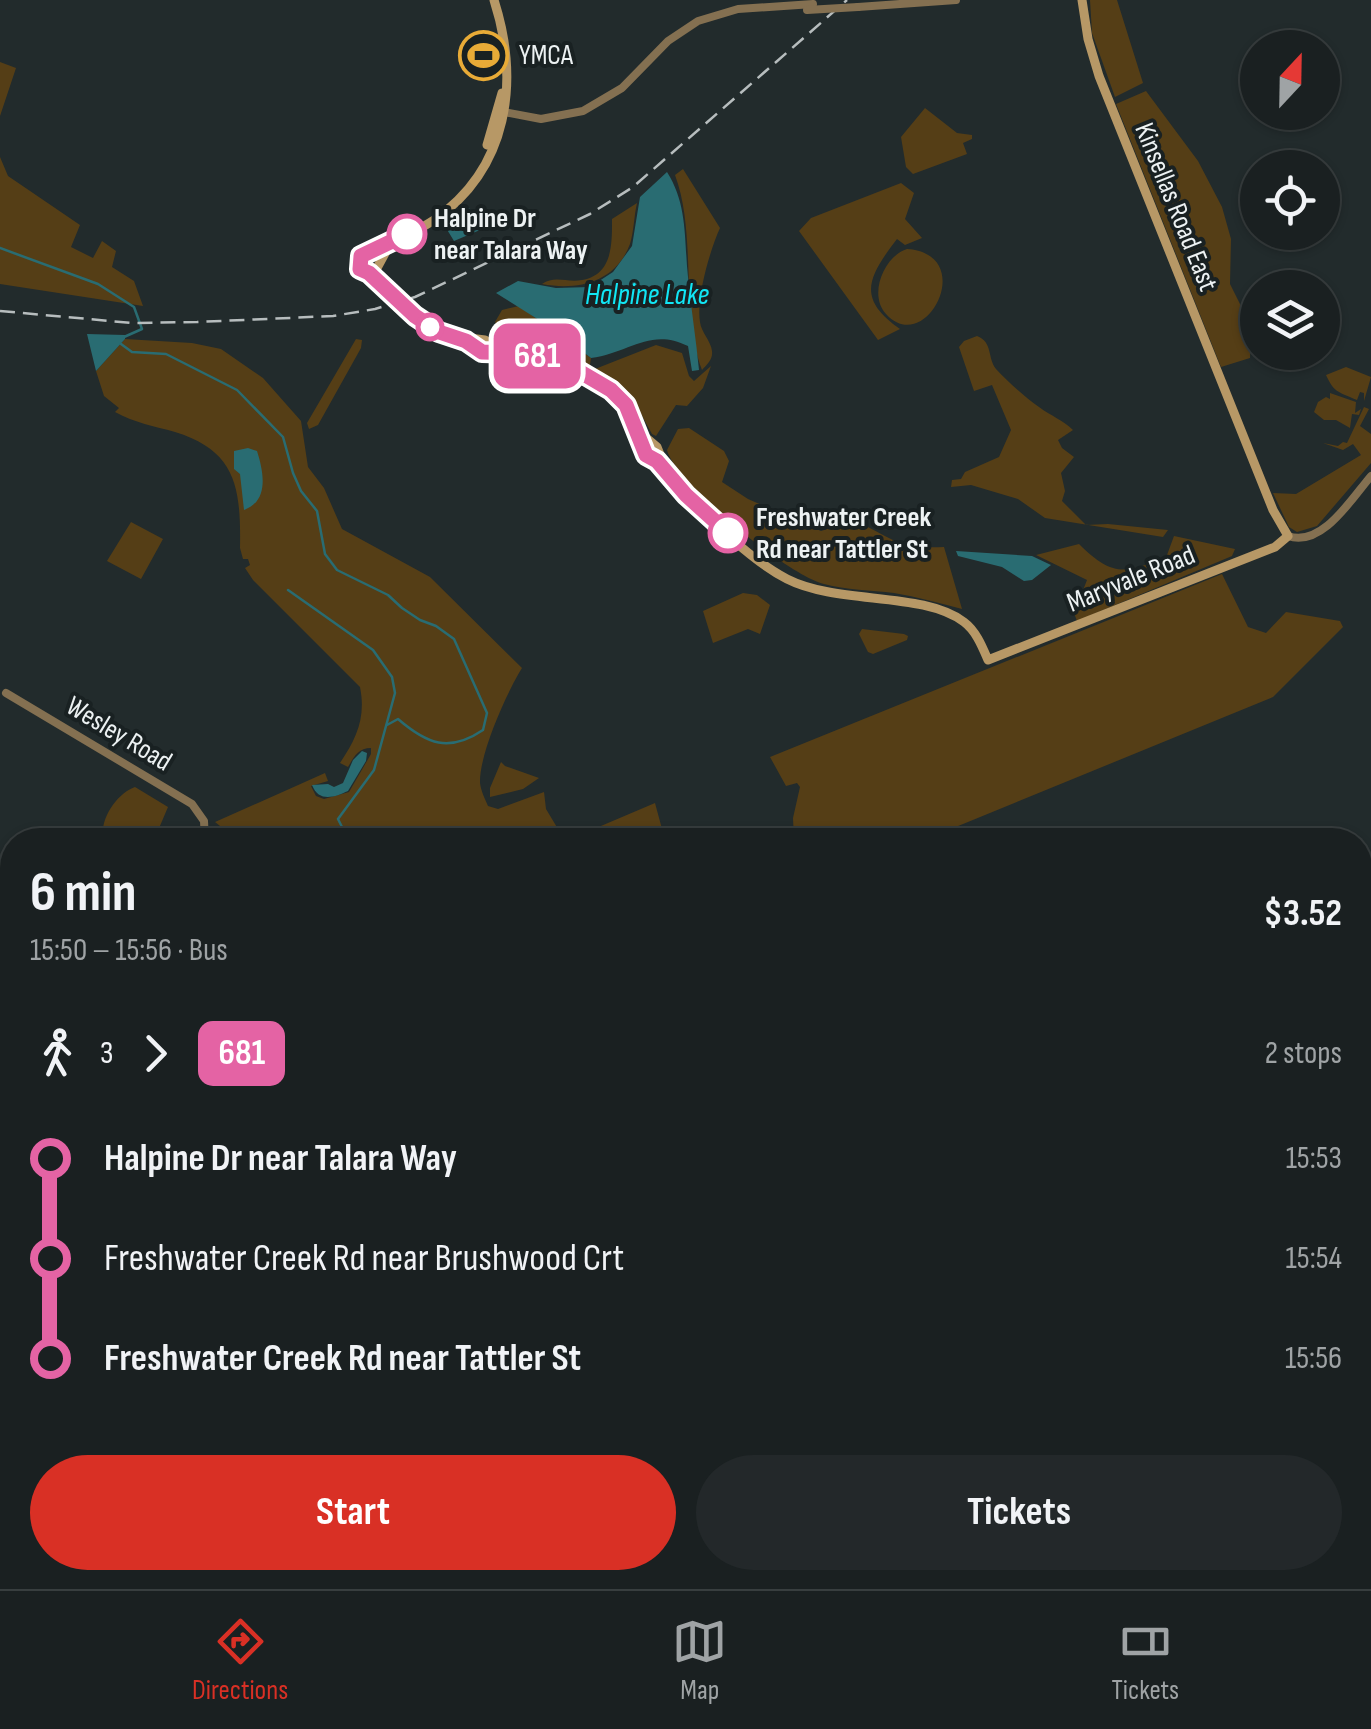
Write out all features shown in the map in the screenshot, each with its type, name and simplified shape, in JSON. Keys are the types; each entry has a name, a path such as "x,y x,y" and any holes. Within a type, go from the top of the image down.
{"main road":[{"path":"491,0 503,65 501,113"},
{"name":"Kinsellas Road East","path":"1082,0 1099,76 1273,510 1288,536"},
{"name":"Maryvale Road","path":"501,113 491,152 470,186 444,212 391,244 374,264 395,296 434,329 484,346 565,363 621,399 648,446 646,455 655,456 704,512 782,576 822,593 949,614 974,632 990,659 1275,547 1288,536"}],"street":[{"path":"861,4 895,0"},
{"path":"501,113 541,119 583,111 622,88 674,36 706,18 738,9 956,0"},
{"path":"1288,536 1301,538 1322,530 1371,476"},
{"name":"Wesley Road","path":"6,694 186,799 202,818 203,828"}],"shaded area":[{"path":"1090,0 1117,0 1143,83 1115,97 1092,33"},
{"path":"0,62 16,68 0,116"},
{"path":"1146,91 1198,161 1222,207 1231,239 1230,284 1240,304 1240,361 1221,367 1116,104"},
{"path":"925,108 957,133 972,135 972,139 963,143 967,154 913,174 906,167 901,137"},
{"path":"0,157 8,176 80,225 71,247 93,258 102,241 116,251 112,267 134,281 143,306 0,284"},
{"path":"683,169 720,228 700,300 701,326 712,351 702,370 692,323 682,198 675,175"},
{"path":"901,183 914,193 905,219 922,238 905,245 897,239 873,277 872,298 877,308 900,329 878,340 799,231 811,218"},
{"path":"637,203 630,244 615,267 582,284 542,284 582,280 600,272 609,257 612,219"},
{"path":"907,249 928,255 940,267 943,283 939,300 929,314 916,323 901,324 886,314 878,297 881,277 891,259"},
{"path":"519,306 591,358 590,365 503,337 495,322 502,310"},
{"path":"977,336 988,346 993,364 1006,379 1073,430 1058,440 1074,457 1061,473 1065,491 1062,501 1086,525 1045,518 1018,499 971,485 951,487 952,480 961,479 965,472 999,457 1011,430 992,385 974,391 959,347"},
{"path":"125,339 221,349 263,378 301,421 308,467 324,488 342,529 430,577 522,668 489,740 481,786 488,806 498,809 544,792 546,809 557,828 222,828 215,822 325,773 328,781 311,786 316,796 324,799 349,792 371,754 371,748 367,748 348,767 340,763 359,727 360,687 245,568 250,565 240,548 236,490 223,461 195,440 115,412 119,408 104,396 96,371"},
{"path":"356,339 362,340 361,348 318,425 309,429 307,423"},
{"path":"656,345 682,353 694,381 711,366 703,388 687,406 676,405 656,436 623,389 595,369"},
{"path":"1346,367 1371,377 1364,401 1364,393 1360,392 1357,400 1337,391 1329,381 1326,375"},
{"path":"1330,393 1356,402 1355,413 1361,409 1359,415 1352,414 1350,428 1336,420 1324,420 1314,412 1318,402 1330,399"},
{"path":"1364,407 1369,409 1360,426 1371,434 1371,463 1317,526 1297,532 1289,527 1273,493 1296,494 1361,455 1353,444 1343,450 1323,443 1347,443"},
{"path":"689,428 724,451 729,461 722,482 748,499 821,531 854,520 905,544 944,547 962,609 894,593 824,584 786,564 735,527 675,465 667,450 678,429"},
{"path":"131,522 163,539 141,579 107,561"},
{"path":"1108,524 1168,530 1163,537 1088,525"},
{"path":"1174,536 1235,549 1232,556 1077,621 1074,613 1087,580 1036,555 1079,544 1111,567 1130,569 1167,555"},
{"path":"1222,574 1248,627 1266,633 1286,612 1340,621 1343,627 1273,697 953,828 793,828 800,787 797,783 786,786 770,757"},
{"path":"743,593 757,595 770,605 760,634 748,629 713,643 703,611"},
{"path":"862,629 908,636 907,640 873,654 859,634"},
{"path":"501,762 539,778 523,789 490,797"},
{"path":"135,787 168,807 159,828 104,828 110,809"},
{"path":"655,803 662,828 596,828"}],"water":[{"name":"Halpine Lake","path":"667,172 682,210 699,370 692,371 688,346 662,339 591,358 496,293 518,281 556,288 590,287 613,272 632,246 640,197"},
{"path":"464,205 477,214 480,230 454,241 443,223"},
{"path":"87,334 125,335 125,339 96,371"},
{"path":"234,451 257,451 262,485 258,500 244,510 240,474 234,469"},
{"path":"956,551 1032,556 1051,565 1032,580 1024,581 1002,567 958,556"},
{"path":"362,751 367,753 366,761 348,791 328,797 315,791 312,785 334,787 343,783 353,760"}],"waterway":[{"path":"0,248 98,284 134,307 142,329 124,337"},
{"path":"121,344 132,352 166,354 237,390 283,437 301,491 317,511 325,554 337,570 388,595 402,608 454,639 487,713 483,730 449,743 429,740 398,719 387,725"},
{"path":"288,590 373,650 392,677 395,693 374,770 338,819 342,828"}],"railway":[{"path":"0,311 132,323 197,322 333,316 415,297 590,214 633,187 847,0"}],"bus line":[{"name":"681","path":"407,234 361,256 360,269 439,332 466,341 482,352 522,353 565,363 611,390 626,405 646,455 657,461 676,485 728,533"}],"place":[{"name":"YMCA","path":"484,55"},
{"name":"Halpine Dr near Talara Way","path":"407,234"},
{"name":"Freshwater Creek Rd near Tattler St","path":"728,533"}]}
